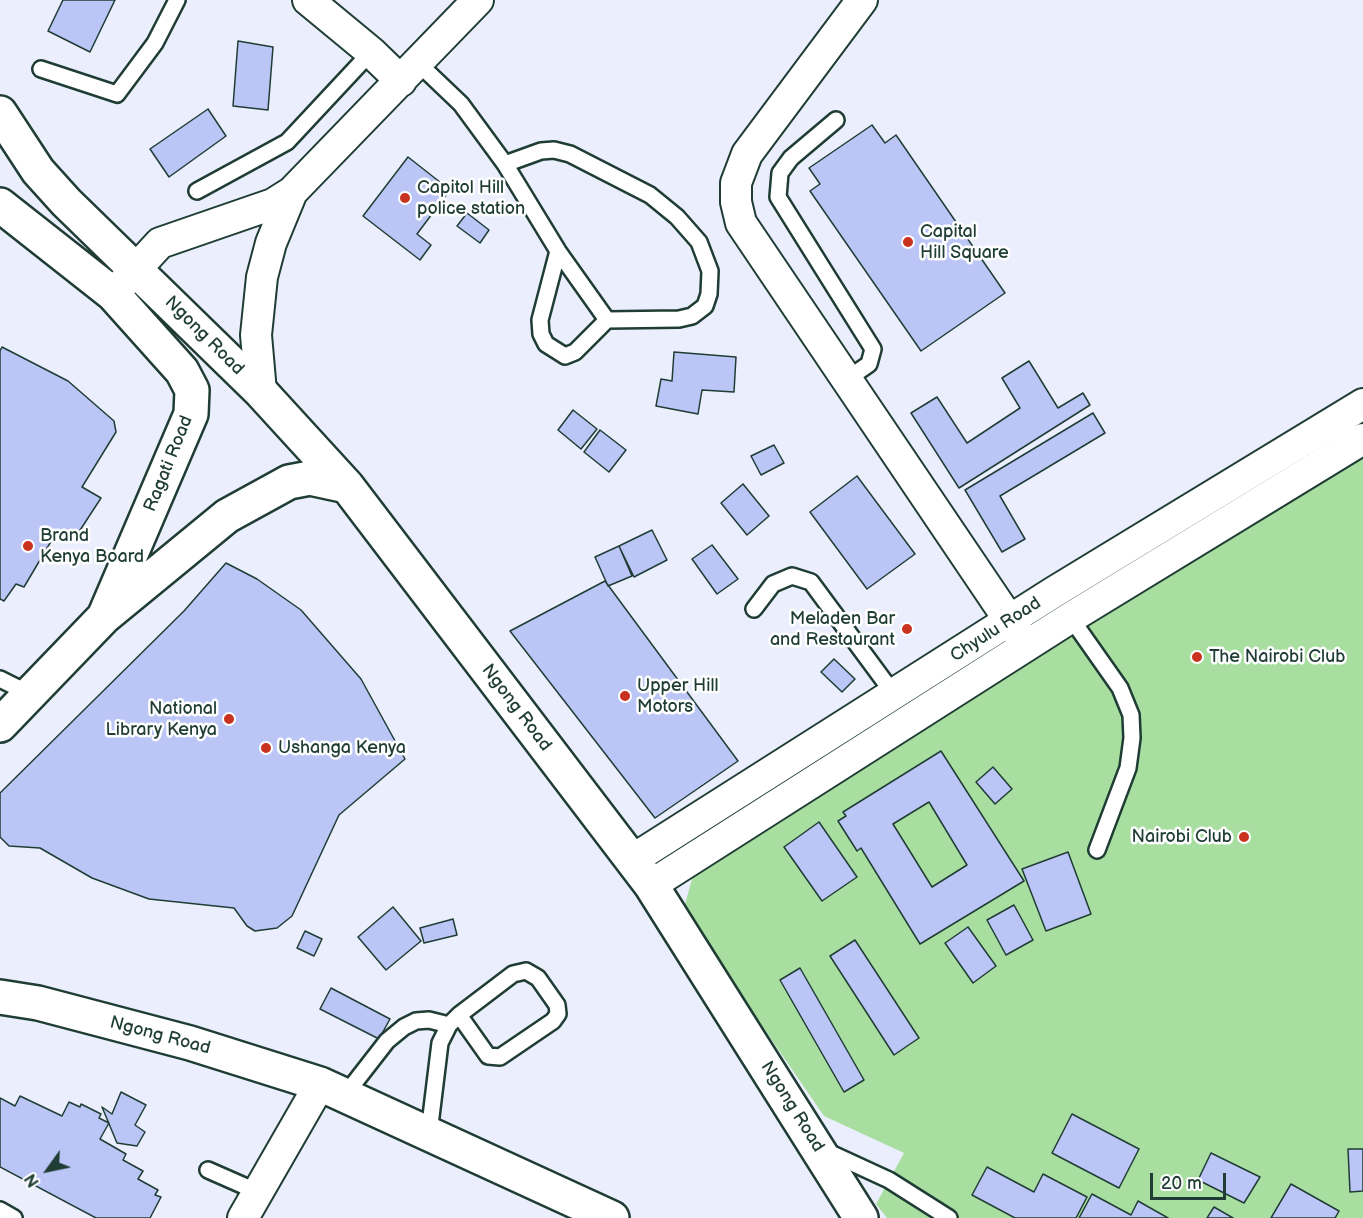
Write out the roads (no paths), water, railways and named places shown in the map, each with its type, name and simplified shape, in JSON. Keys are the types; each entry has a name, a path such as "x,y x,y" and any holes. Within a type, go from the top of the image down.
{"main road":[{"name":"Ngong Road","path":"0,113 38,171 66,202 261,392 347,486 641,873 818,1147 859,1216"},
{"name":"Ragati Road","path":"0,205 113,294 182,371 192,390 192,414 104,617"},
{"name":"Ragati Road","path":"0,725 104,617 227,516 274,488 289,482 310,478 347,486"},
{"name":"Ngong Road","path":"0,997 38,1003 190,1043 332,1090 429,1132 612,1218"}],"street":[{"path":"308,0 371,52 409,72"},
{"path":"113,294 160,243 273,204 292,192 478,0"},
{"path":"862,0 747,154 736,183 741,223 1026,646"},
{"path":"261,392 256,335 262,277 271,243 292,192"},
{"name":"Chyulu Road","path":"641,873 895,694 1054,592 1363,404"},
{"name":"Chyulu Road","path":"641,873 911,719 1070,618 1363,440"},
{"path":"243,1218 258,1192 332,1090"}],"lane":[{"path":"41,69 117,94 155,44 177,0"},
{"path":"197,191 287,142 371,52"},
{"path":"409,72 461,104 505,164 558,251 607,320"},
{"path":"836,120 791,158 780,173 778,197 873,349 869,364 846,380"},
{"path":"505,164 541,151 554,150 570,154 650,195 677,217 699,243 710,271 709,294 705,306 692,316 679,319 607,320 575,352 565,356 546,344 541,334 540,320 558,251"},
{"path":"754,609 773,584 792,576 811,582 895,694 911,719"},
{"path":"1054,592 1120,688 1131,715 1132,738 1128,768 1097,850"},
{"path":"0,679 30,693"},
{"path":"332,1090 404,1027 416,1022 454,1020 488,1056 500,1057 553,1022 558,1014 557,1005 537,978 526,971 513,974 454,1020 440,1043 429,1132"},
{"path":"818,1147 889,1180 949,1218"},
{"path":"207,1170 258,1192"},
{"path":"0,1210 14,1218"}],"place":[{"name":"Capitol Hill police station","path":"405,198"},
{"name":"Capital Hill Square","path":"908,242"},
{"name":"Brand Kenya Board","path":"28,546"},
{"name":"Meladen Bar and Restaurant","path":"907,629"},
{"name":"The Nairobi Club","path":"1197,657"},
{"name":"Upper Hill Motors","path":"625,696"},
{"name":"National Library Kenya","path":"229,719"},
{"name":"Ushanga Kenya","path":"266,748"},
{"name":"Nairobi Club","path":"1244,837"}]}
